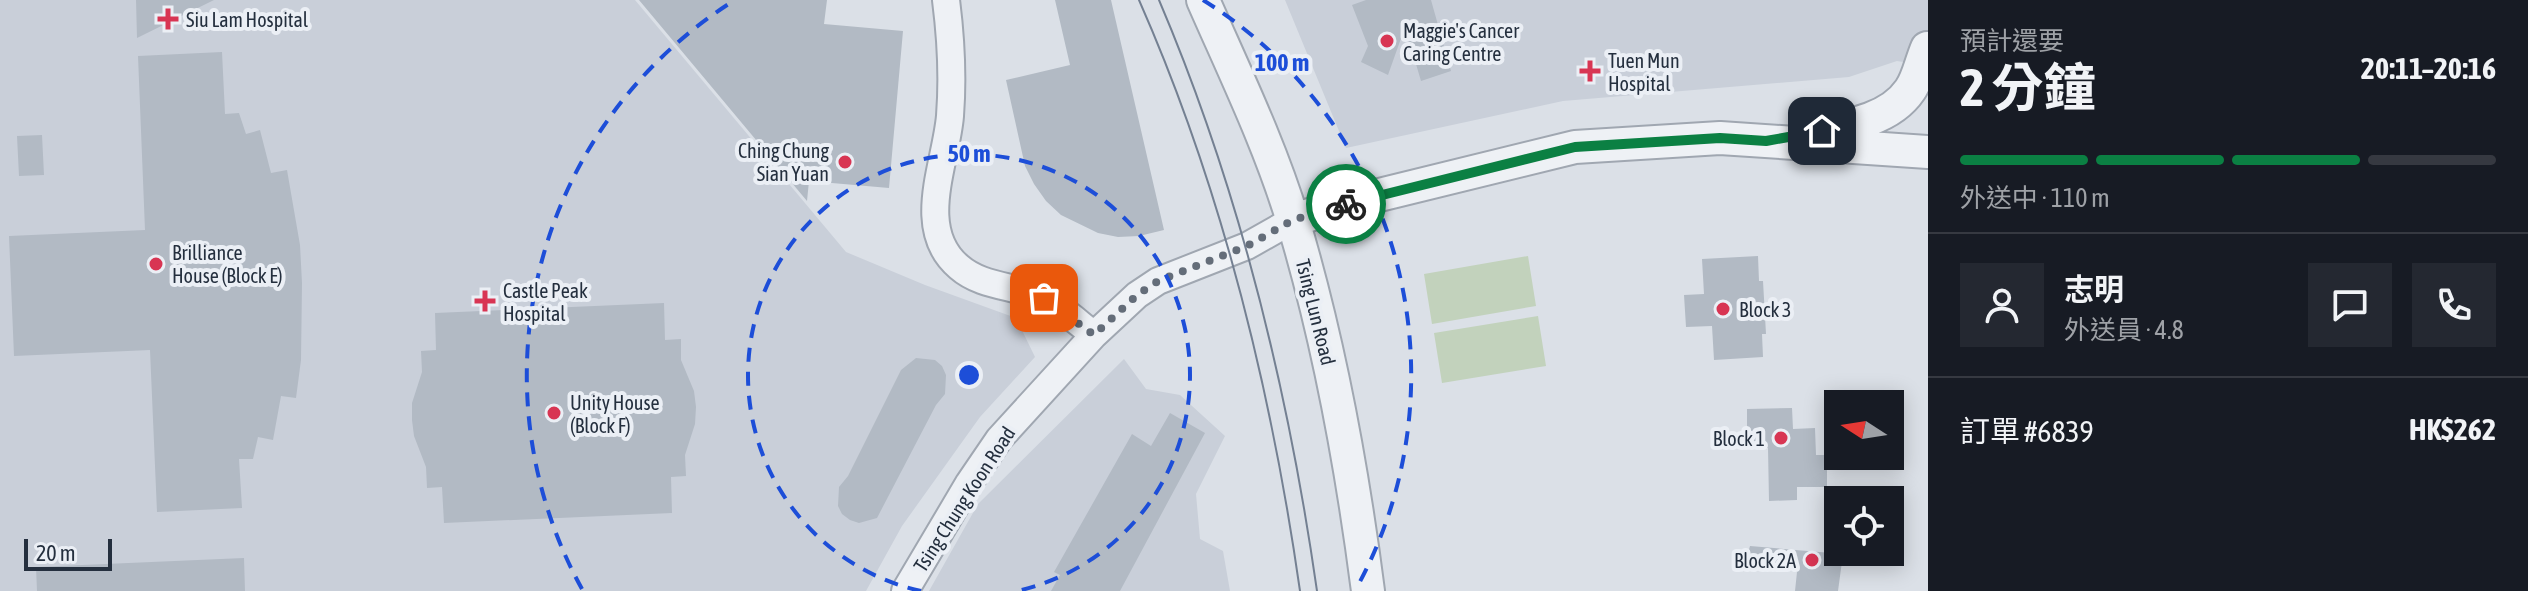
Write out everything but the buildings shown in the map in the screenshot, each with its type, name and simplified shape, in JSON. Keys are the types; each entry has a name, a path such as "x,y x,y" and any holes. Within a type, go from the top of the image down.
{"street":[{"path":"946,0 952,82 950,118 935,215 941,245 949,258 972,277 1044,298 1094,335"},
{"name":"Tsing Lun Road","path":"1203,0 1264,138 1293,220 1331,372 1360,525 1368,591"},
{"name":"Tsing Chung Koon Road","path":"1766,141 1850,125 1893,109 1911,89 1927,48"},
{"name":"Tsing Chung Koon Road","path":"905,591 999,439 1094,335 1137,295 1158,281 1247,246 1293,220 1344,204 1575,147 1720,138 1928,152"}],"shaded area":[{"name":"Castle Peak Hospital","path":"0,0 635,0 846,252 1016,318 1035,357 980,417 902,526 866,591 0,591"},
{"name":"Tuen Mun Hospital","path":"1285,0 1928,0 1928,66 1897,61 1849,77 1563,101 1346,148"},
{"path":"1124,359 1146,389 1180,395 1225,436 1196,494 1200,539 1223,551 1230,591 929,591 978,504"}],"green space":[{"path":"1528,256 1536,306 1432,324 1424,274"},
{"path":"1538,316 1546,366 1442,383 1434,333"}],"tram line":[{"path":"1139,0 1195,143 1240,290 1274,439 1300,591"},
{"path":"1159,0 1214,144 1258,291 1291,440 1317,591"}],"way so far":[{"path":"1044,298 1094,335 1137,295 1158,281 1247,246 1293,220 1346,204"}],"place":[{"name":"Siu Lam Hospital","path":"168,19"},
{"name":"Maggie's Cancer Caring Centre","path":"1387,41"},
{"name":"Tuen Mun Hospital","path":"1590,71"},
{"name":"Ching Chung Sian Yuan","path":"845,162"},
{"name":"Brilliance House (Block E)","path":"156,264"},
{"name":"Castle Peak Hospital","path":"485,301"},
{"name":"Block 3","path":"1723,309"},
{"name":"Unity House (Block F)","path":"554,413"},
{"name":"Block 1","path":"1781,438"},
{"name":"Block 2A","path":"1812,560"}],"route":[{"path":"1346,204 1575,147 1720,138 1766,141 1822,131"}]}
